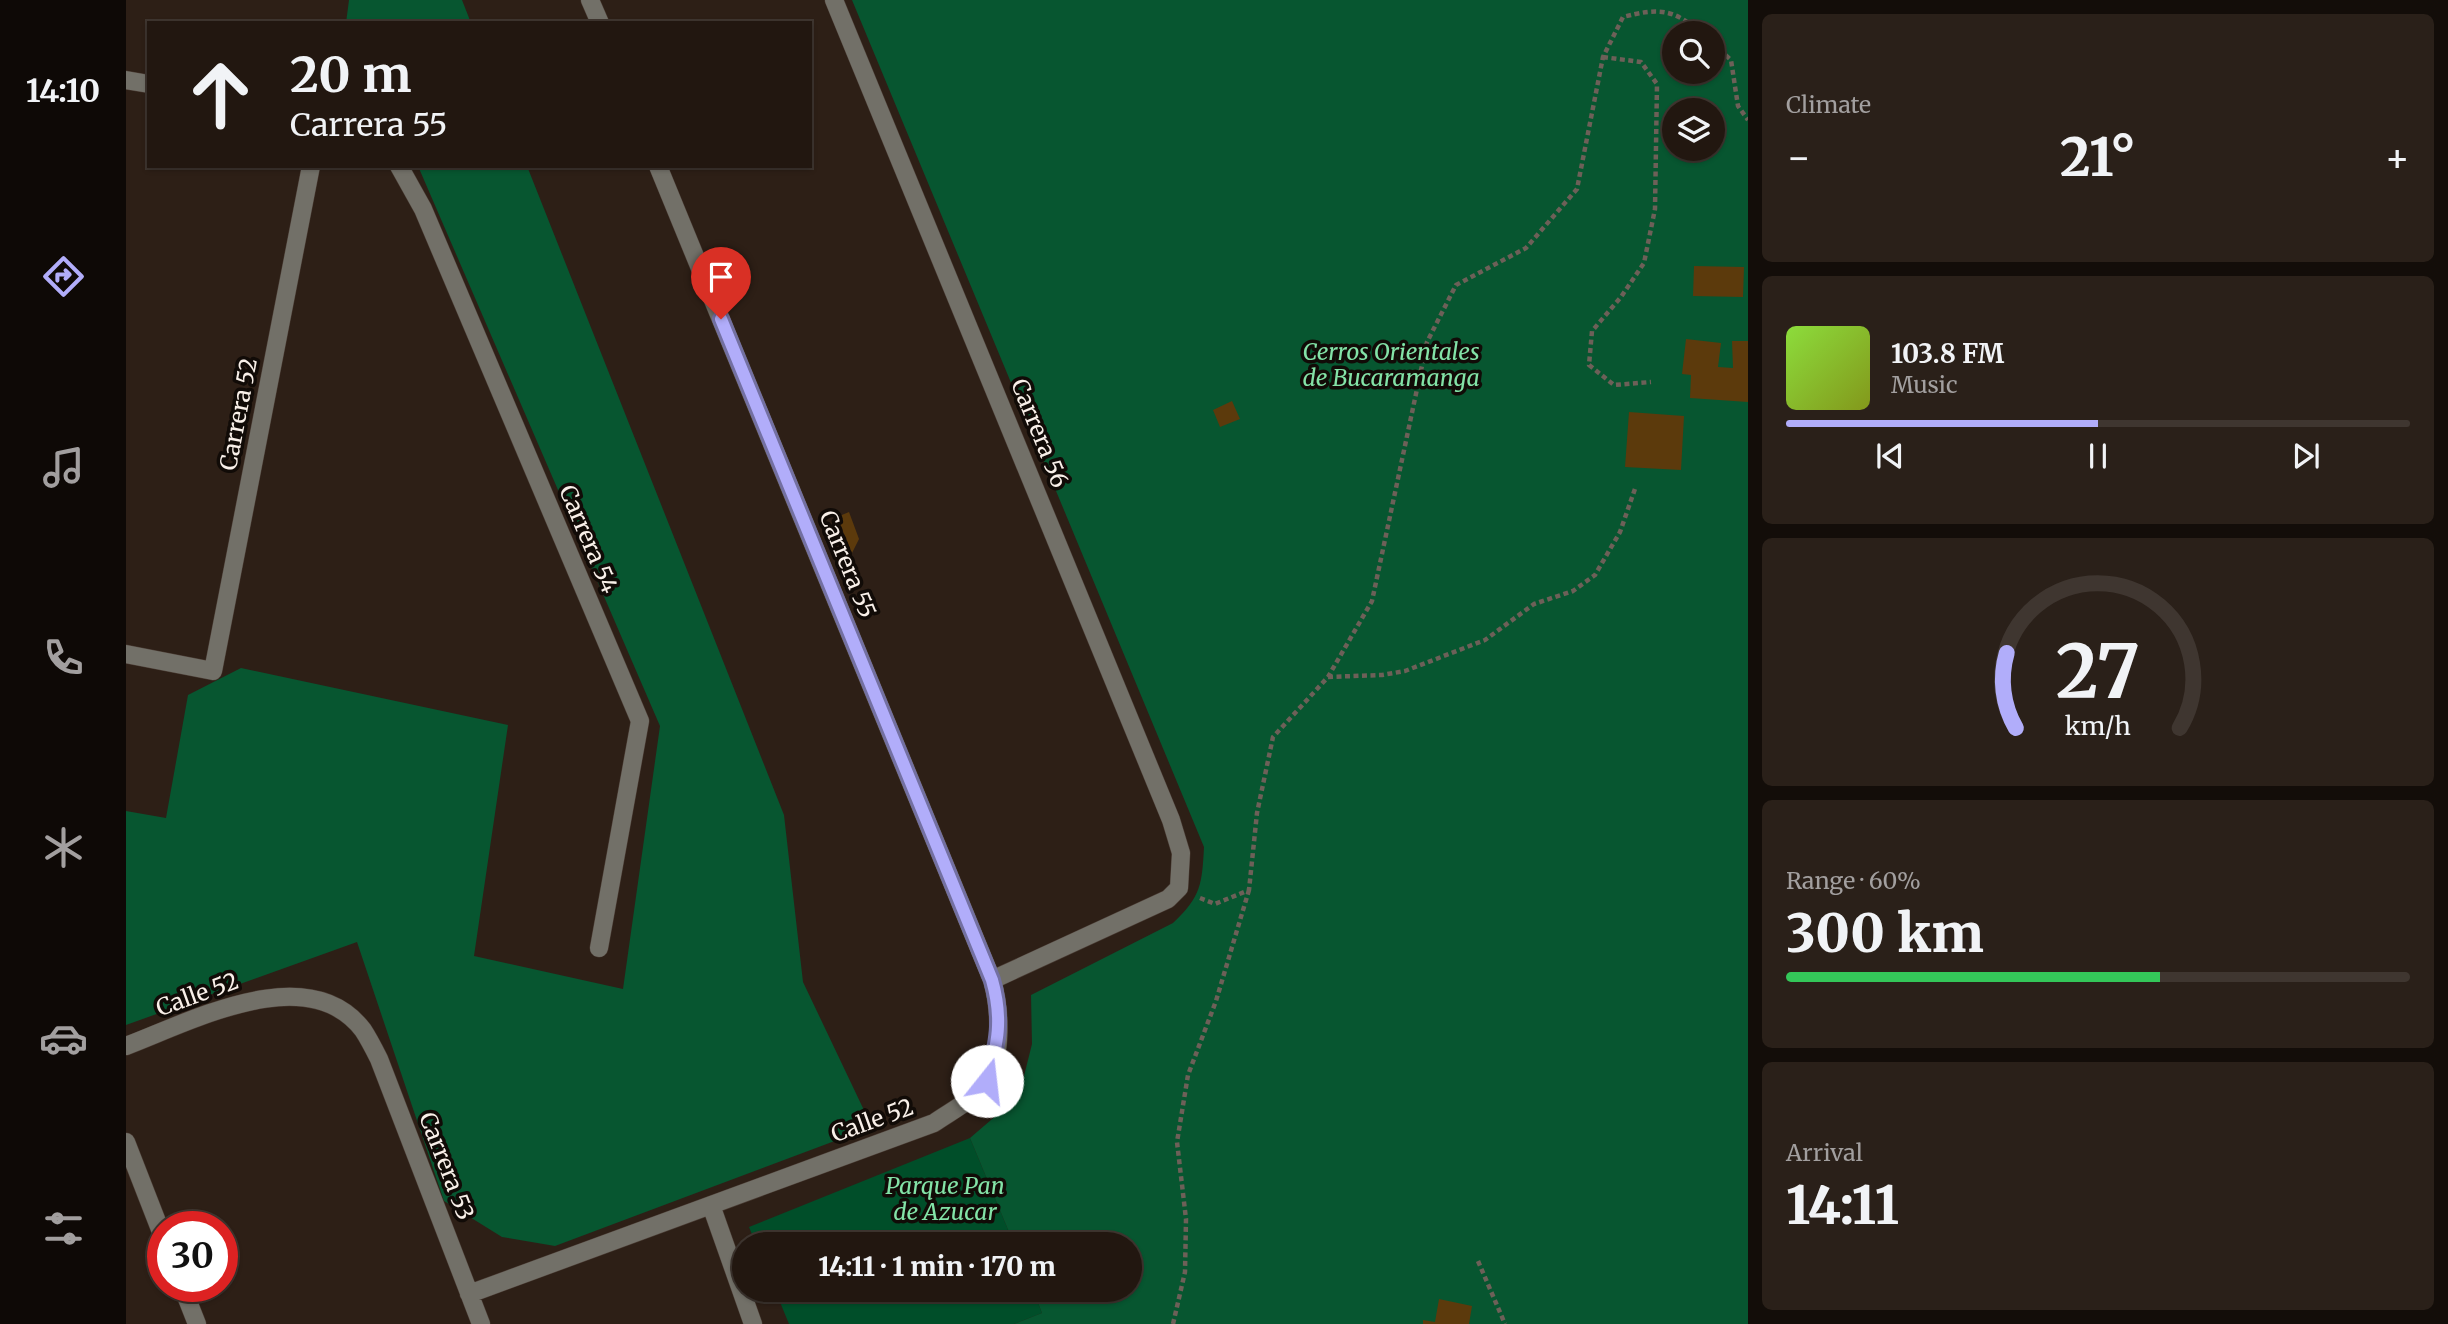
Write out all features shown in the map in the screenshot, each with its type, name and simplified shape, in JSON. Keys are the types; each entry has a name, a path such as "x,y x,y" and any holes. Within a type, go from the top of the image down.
{"street":[{"path":"590,0 599,21"},
{"name":"Carrera 56","path":"834,0 1171,820 1181,853 1179,888"},
{"path":"126,80 147,84"},
{"name":"Carrera 52","path":"126,654 213,671 311,168"},
{"name":"Carrera 54","path":"400,168 423,209 640,721 599,948"},
{"name":"Carrera 55","path":"660,168 992,980"},
{"path":"992,980 1168,899 1179,888"},
{"name":"Calle 52","path":"470,1294 934,1123 969,1099 987,1081 997,1044 1000,1009 992,980"},
{"name":"Calle 52","path":"126,1046 254,998 308,999 337,1009 362,1029"},
{"name":"Carrera 53","path":"362,1029 379,1059 481,1324"},
{"path":"126,1142 153,1211"},
{"path":"711,1205 753,1324"},
{"path":"188,1302 197,1324"}],"path":[{"path":"1173,1324 1185,1272 1186,1219 1177,1142 1188,1075 1216,1001 1249,890 1257,813 1273,737 1328,677 1372,601 1427,342 1456,285 1526,248 1577,189 1603,57 1623,17 1653,9 1682,17 1687,21"},
{"path":"1725,55 1731,60 1738,106 1748,120"},
{"path":"1603,57 1642,62 1657,84 1655,209 1644,263 1621,297 1592,331 1589,365 1614,385 1651,382"},
{"path":"1328,677 1381,675 1405,670 1485,640 1534,604 1573,591 1595,575 1620,532 1636,486"},
{"path":"1179,888 1215,904 1249,890"},
{"path":"1478,1261 1505,1324"}],"green space":[{"path":"349,0 462,0 470,21 346,21"},
{"name":"Cerros Orientales de Bucaramanga","path":"852,0 1748,0 1748,1324 1014,1324 1042,1313 1038,1302 1142,1302 1142,1232 1009,1232 970,1138 1019,1096 1032,1044 1031,995 1173,923 1195,897 1202,871 1204,847"},
{"path":"419,168 528,168 784,815 803,982 872,1127 555,1246 502,1237 444,1201 357,942 126,1025 126,811 166,818 188,695 241,668 508,725 474,956 623,989 660,726"},
{"name":"Parque Pan de Azucar","path":"970,1138 1009,1232 751,1232 749,1227"},
{"name":"Parque Pan de Azucar","path":"780,1302 1038,1302 1042,1313 1014,1324 789,1324"}],"building":[{"path":"1694,266 1744,267 1743,297 1693,296"},
{"path":"1686,339 1721,343 1718,367 1733,368 1732,341 1748,341 1748,402 1690,398 1691,375 1682,374"},
{"path":"1232,401 1240,419 1220,427 1213,410"},
{"path":"1629,412 1684,416 1681,470 1625,467"},
{"path":"849,512 859,539 852,553 837,517"},
{"path":"1439,1299 1472,1306 1469,1324 1423,1324 1423,1320 1435,1322"}],"route":[{"path":"721,319 992,980 1000,1009 997,1044 987,1081"}]}
